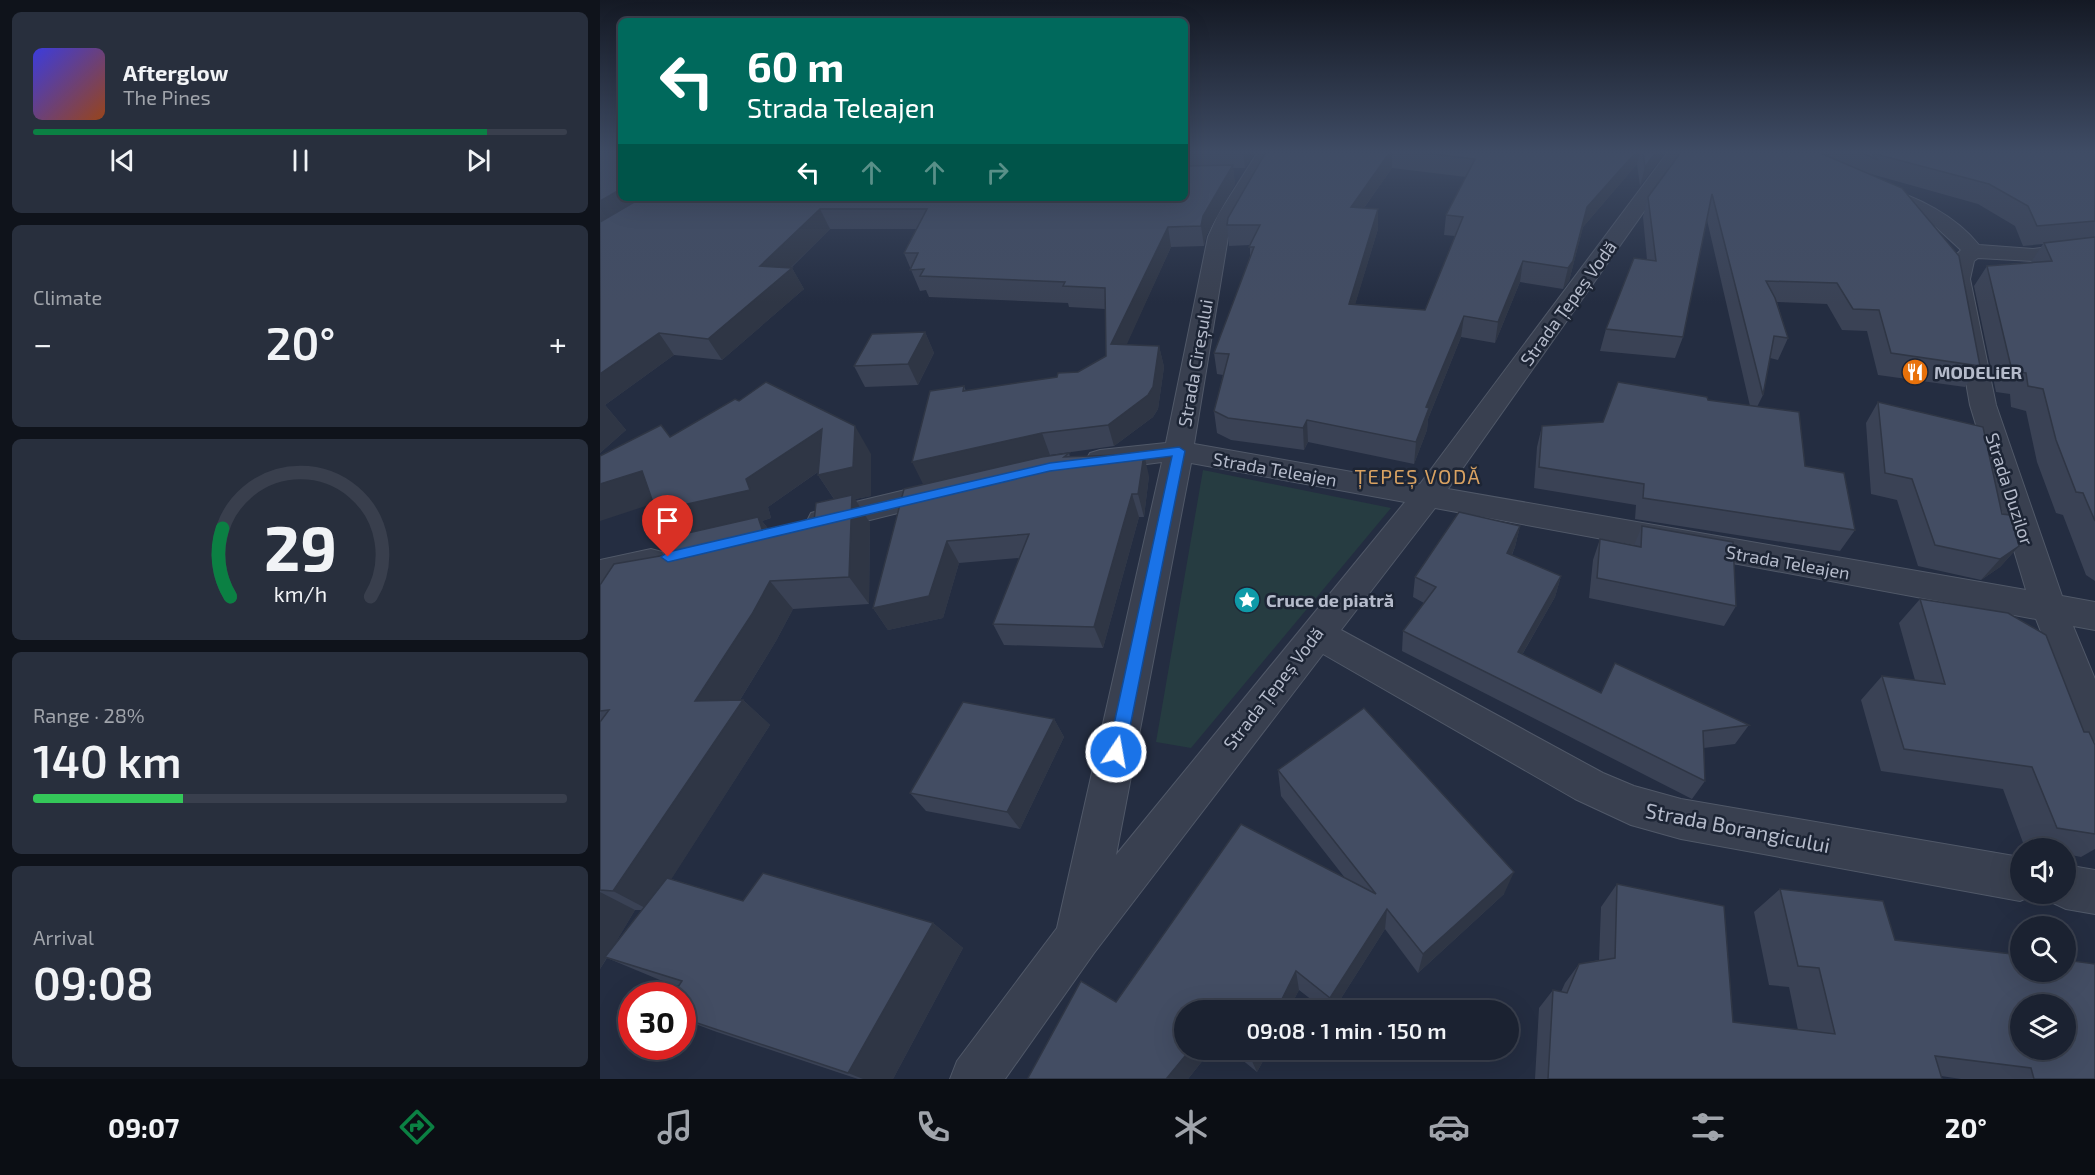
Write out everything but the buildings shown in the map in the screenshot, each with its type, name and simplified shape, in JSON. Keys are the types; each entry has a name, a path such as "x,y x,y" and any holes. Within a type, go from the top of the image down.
{"street":[{"name":"Strada Cireșului","path":"1078,937 1179,451 1218,237 1234,202"},
{"name":"Strada Țepeș Vodă","path":"975,1079 1078,937 1428,495 1640,202"},
{"path":"1900,202 1943,222 1964,238 1973,251 2023,255 2095,247"},
{"name":"Strada Duzilor","path":"1973,251 1964,258 1959,279 1983,405 2049,609 2095,725"},
{"name":"Strada Teleajen","path":"1074,464 1179,451 2095,616"},
{"path":"796,527 970,486"},
{"path":"600,573 681,554"},
{"name":"Strada Borangicului","path":"1317,633 1589,786 1631,805 1681,819 2010,877"},
{"path":"2076,889 2095,892"}],"green space":[{"path":"1203,470 1391,508 1191,748 1156,742"}],"place":[{"name":"MODELiER","path":"1915,372"},
{"name":"Cruce de piatră","path":"1247,600"}],"district":[{"name":"ȚEPEȘ VODĂ","path":"1418,476"}],"route":[{"path":"668,557 1050,467 1135,454 1179,451 1116,752"}]}
